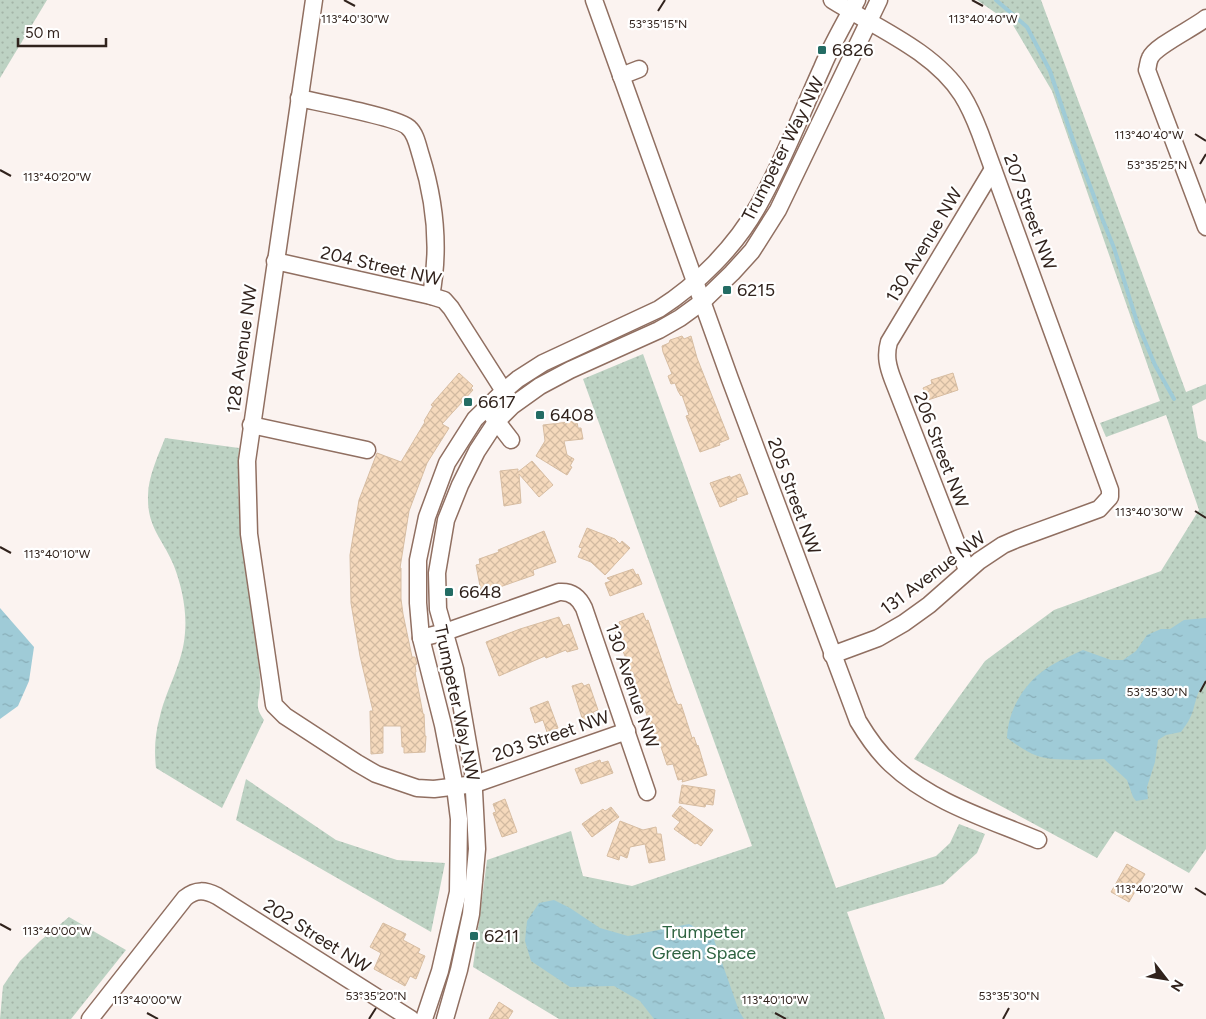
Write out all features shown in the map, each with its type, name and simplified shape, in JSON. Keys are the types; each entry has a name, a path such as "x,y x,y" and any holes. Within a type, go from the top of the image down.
{"street":[{"name":"128 Avenue NW","path":"274,705 248,525 246,462 314,0"},
{"name":"205 Street NW","path":"594,0 695,284 858,721 889,763 917,785 935,795 1038,840"},
{"name":"207 Street NW","path":"832,0 854,6 868,21 920,54 948,78 962,94 974,117 1108,483 1110,497"},
{"name":"Trumpeter Way NW","path":"445,1019 459,970 473,894 477,849 474,784 455,669 438,609 437,573 446,520 460,485 477,451 496,422 512,406 540,386 658,330 702,302 752,251 778,210 879,0"},
{"name":"Trumpeter Way NW","path":"424,1019 440,971 458,892 458,819 455,787 443,725 421,638 418,603 418,560 426,517 447,463 475,419 518,379 543,363 659,309 695,284 735,240 758,206 781,160 823,65 854,6"},
{"path":"1206,18 1195,27 1156,50 1150,57 1147,70 1206,227"},
{"path":"621,76 638,69"},
{"path":"299,98 391,119 409,127 422,159 434,215 436,273 431,296"},
{"name":"130 Avenue NW","path":"889,342 993,170"},
{"name":"204 Street NW","path":"275,261 444,300 505,390 512,406"},
{"name":"206 Street NW","path":"889,342 887,359 893,380 967,570"},
{"path":"486,407 511,440"},
{"path":"251,425 367,450"},
{"name":"131 Avenue NW","path":"832,655 878,638 904,623 929,605 967,570 1003,545 1099,509 1110,497"},
{"name":"130 Avenue NW","path":"445,632 559,592 569,592 574,595 582,602 647,792"},
{"path":"421,638 445,632"},
{"name":"203 Street NW","path":"274,705 285,716 356,763 376,774 417,788 434,789 474,784 627,731"},
{"name":"202 Street NW","path":"93,1018 185,898 199,891 217,896 412,1019"}],"green space":[{"path":"0,0 47,0 0,78"},
{"path":"977,0 1041,0 1186,392 1206,384 1206,399 1192,406 1198,438 1206,442 1206,849 1189,873 1115,831 1097,858 914,759 985,661 1054,610 1161,571 1199,510 1166,415 1106,437 1100,423 1160,401 1052,91 1013,25"},
{"name":"Trumpeter Green Space","path":"643,354 836,888 936,856 950,843 959,824 985,834 977,853 943,884 847,912 885,1019 559,1019 473,967 487,860 571,831 583,876 632,886 752,846 583,379"},
{"path":"165,438 239,448 238,475 241,527 259,668 258,706 264,720 222,808 156,768 155,742 158,722 181,655 184,644 185,625 182,591 177,574 170,557 156,533 148,507 148,489"},
{"path":"246,779 336,840 397,860 445,863 431,932 236,820"},
{"path":"69,917 126,950 71,1019 0,1019 3,986 20,961 40,941"}],"water":[{"path":"0,608 34,647 29,681 18,706 0,719"},
{"path":"1206,618 1206,682 1199,691 1190,718 1181,732 1166,735 1158,740 1155,762 1147,787 1148,799 1136,801 1127,780 1104,759 1064,760 1041,757 1028,752 1007,738 1011,716 1020,696 1034,679 1052,665 1083,650 1111,660 1123,660 1136,651 1147,635 1161,629 1170,629 1184,620"},
{"path":"554,900 600,928 628,936 689,924 713,937 739,1011 744,1019 654,1019 640,1001 614,986 570,987 531,961 525,941 527,921 539,903"}],"building":[{"path":"682,336 684,339 691,336 697,358 729,439 719,443 720,445 700,452 686,416 689,415 682,395 675,383 671,384 668,376 672,374 662,346 669,343 670,340"},
{"path":"459,373 473,386 471,388 473,390 442,424 449,428 427,463 409,511 400,568 403,614 412,657 415,657 417,664 415,665 415,672 424,714 425,752 404,753 401,726 383,726 383,753 371,754 370,711 373,711 360,656 351,603 350,555 359,500 377,453 401,462 425,422 433,406 431,405"},
{"path":"953,373 958,390 928,400 923,388 932,384 931,380"},
{"path":"577,421 578,428 581,428 583,439 564,441 567,455 574,459 567,475 536,456 545,441 543,425"},
{"path":"532,461 553,485 539,497 519,474 521,503 504,506 500,471 518,469 518,472"},
{"path":"740,474 748,494 720,507 710,483"},
{"path":"587,528 615,539 620,544 622,541 630,548 605,575 591,562 578,557 582,548 579,547"},
{"path":"544,531 556,562 533,570 534,575 494,589 481,591 476,565 480,564 479,559"},
{"path":"633,569 636,575 638,574 642,584 610,596 605,583 611,581 607,578"},
{"path":"643,613 646,621 648,620 675,699 678,705 681,704 692,738 694,737 698,745 707,775 682,782 683,779 678,780 673,764 667,765 659,741 657,742 614,627 620,625 619,622"},
{"path":"559,617 563,626 569,624 578,649 567,652 566,650 546,658 545,656 499,676 486,642"},
{"path":"582,683 584,686 589,684 598,710 593,712 595,717 583,721 572,686"},
{"path":"548,701 558,728 547,732 543,720 535,723 530,708"},
{"path":"600,760 601,763 608,761 613,773 581,784 575,769"},
{"path":"682,785 715,790 713,805 706,804 705,807 679,803"},
{"path":"505,799 517,832 502,837 493,813 496,812 493,804"},
{"path":"680,806 713,830 701,846 697,843 695,844 674,829 680,822 672,816"},
{"path":"611,807 619,817 592,837 582,824 603,809 605,811"},
{"path":"620,821 643,830 656,827 657,834 661,834 665,860 649,863 645,844 630,847 627,858 620,855 619,860 607,856"},
{"path":"1127,864 1145,874 1129,902 1111,892"},
{"path":"383,923 406,934 403,940 420,949 418,953 425,956 416,979 410,976 405,986 374,969 381,953 370,947"},
{"path":"499,1002 513,1011 508,1019 489,1019"}],"waterway":[{"path":"996,0 1027,27 1050,71 1073,140 1114,248 1137,322 1155,365 1174,399"}],"place":[{"name":"6826","path":"822,50"},
{"name":"6215","path":"727,290"},
{"name":"6617","path":"468,402"},
{"name":"6408","path":"540,415"},
{"name":"6648","path":"449,592"},
{"name":"6211","path":"474,936"}]}
